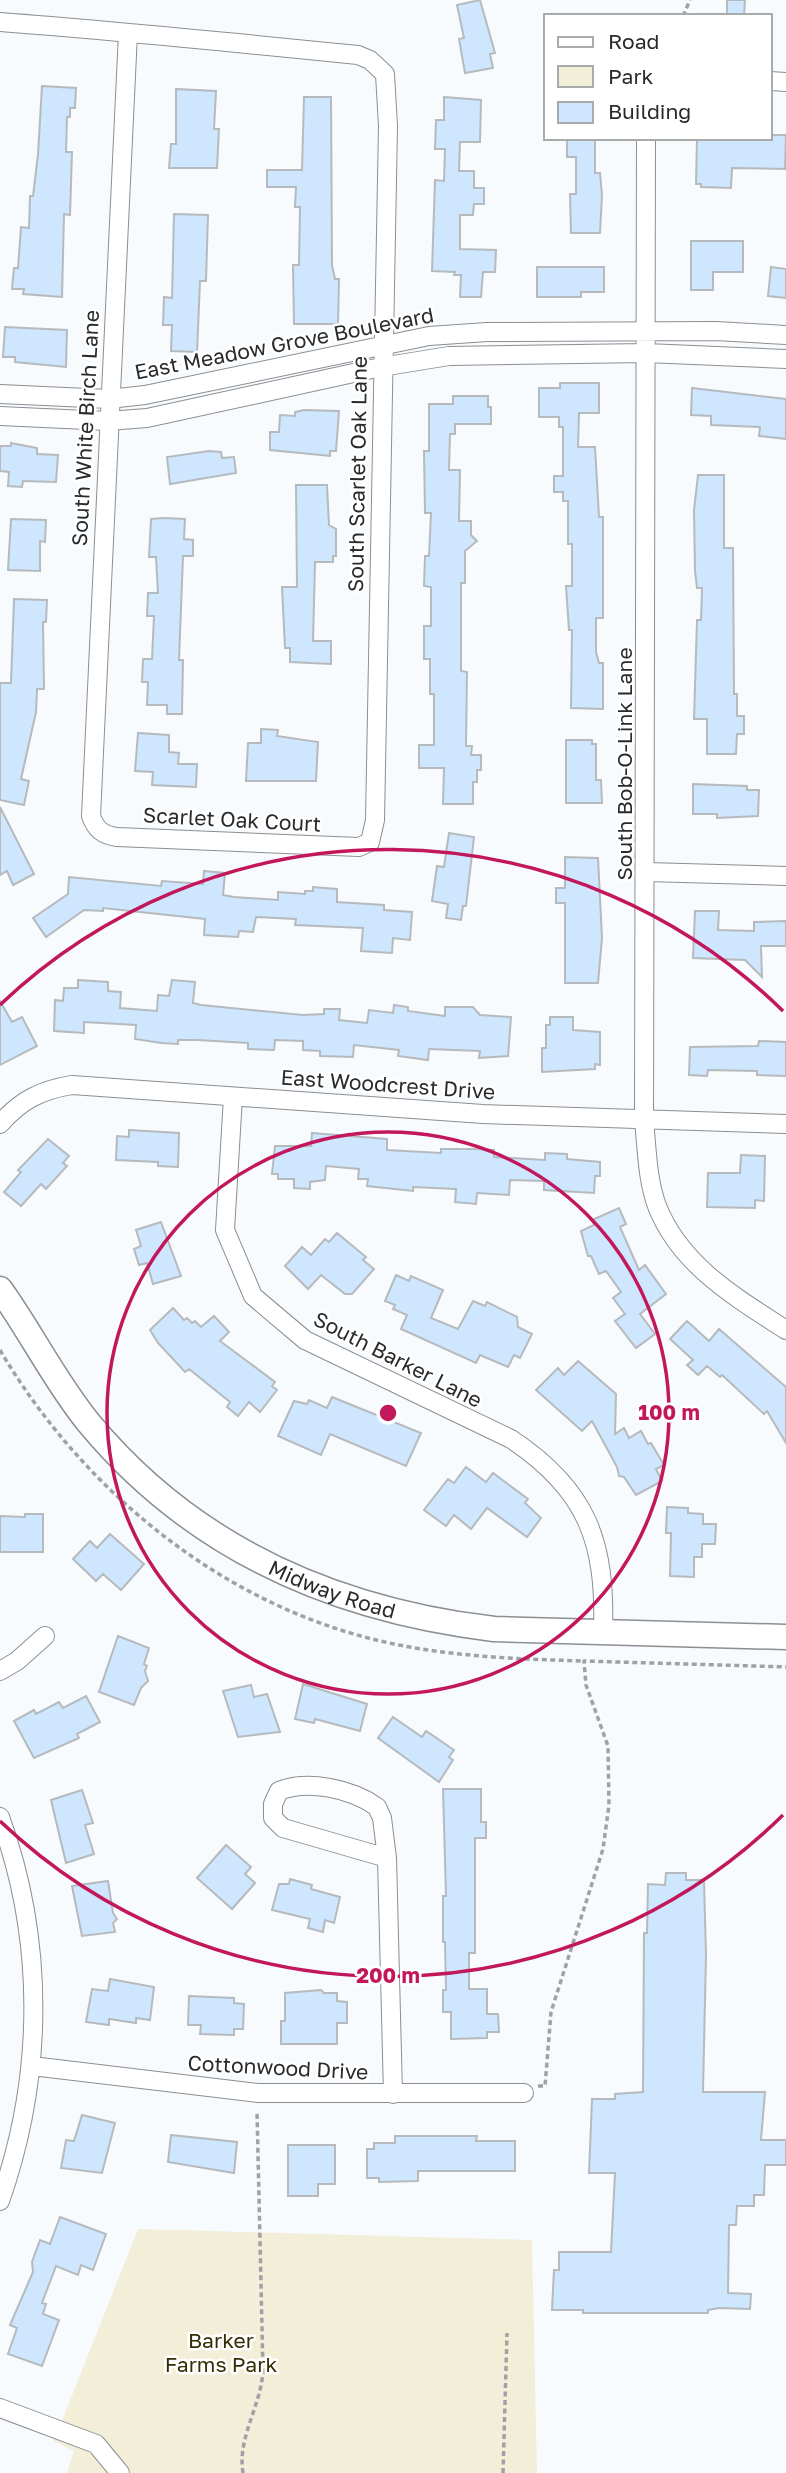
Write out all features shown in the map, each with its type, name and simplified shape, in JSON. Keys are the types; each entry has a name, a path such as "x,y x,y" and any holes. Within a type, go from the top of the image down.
{"main road":[{"name":"Midway Road","path":"0,1289 62,1388 123,1460 160,1494 246,1554 279,1573 332,1593 409,1616 494,1629 786,1637"}],"street":[{"path":"0,22 128,33"},
{"name":"South Scarlet Oak Lane","path":"128,33 358,55 385,74 388,99 374,820 370,842"},
{"name":"South White Birch Lane","path":"94,826 91,816 91,781 128,33"},
{"name":"South Bob-O-Link Lane","path":"646,140 647,872 644,1121 648,1164 657,1206 685,1254 715,1282 786,1330"},
{"name":"East Meadow Grove Boulevard","path":"0,394 109,399 187,388 429,336 487,332 646,331 786,335"},
{"name":"East Meadow Grove Boulevard","path":"0,416 108,421 160,415 381,367 449,356 646,353 786,359"},
{"name":"Scarlet Oak Court","path":"94,826 105,835 117,837 347,848 370,842"},
{"path":"647,872 786,876"},
{"name":"East Woodcrest Drive","path":"0,1124 29,1097 48,1089 72,1085 483,1114 786,1124"},
{"name":"South Barker Lane","path":"233,1097 225,1230 253,1296 305,1340 511,1439 541,1459 569,1492 590,1524 602,1564 603,1632"},
{"path":"0,1671 17,1661 45,1636"},
{"path":"387,1858 284,1828 273,1818 273,1804 279,1791 306,1784 367,1800 377,1807 382,1818 387,1858 393,2094"},
{"path":"0,1816 18,1873 31,1952 34,2001 32,2066 15,2152 0,2201"},
{"name":"Cottonwood Drive","path":"32,2066 258,2093 517,2093"},
{"path":"0,2408 96,2444 120,2473"}],"path":[{"path":"517,2093 524,2086 545,2086 551,2012 603,1849 610,1789 610,1760 604,1729 586,1685 584,1661 786,1667"},
{"path":"243,2473 244,2438 262,2386 263,2371 256,2132 258,2093"},
{"path":"503,2473 507,2333"}],"green space":[{"name":"Barker Farms Park","path":"138,2229 532,2240 537,2473 67,2473 74,2451 54,2441"}],"building":[{"path":"480,0 495,53 490,54 493,68 465,73 459,39 464,38 457,5"},
{"path":"727,0 745,0 744,14 727,14"},
{"path":"42,86 76,88 75,108 70,108 70,117 67,117 66,152 72,152 70,215 64,214 62,297 23,294 24,289 12,289 14,268 18,268 21,227 29,228 30,196 33,196 38,154"},
{"path":"176,89 216,91 214,129 219,129 217,168 169,168 171,144 176,144"},
{"path":"304,97 331,97 332,265 335,279 339,279 338,324 294,324 293,265 299,265 300,207 295,207 296,187 267,187 267,170 302,170"},
{"path":"444,97 481,100 480,142 460,142 459,171 474,171 474,188 484,188 484,204 474,204 473,215 460,215 460,249 496,250 495,272 483,272 481,297 460,297 461,275 454,275 455,272 432,271 435,180 444,181 445,149 435,149 436,120 444,120"},
{"path":"772,135 786,135 785,169 732,168 731,188 701,187 701,184 696,184 697,140 772,140"},
{"path":"567,140 595,140 595,173 600,173 602,195 600,233 571,233 570,194 576,194 576,157 567,157"},
{"path":"174,214 208,215 206,281 200,281 197,352 171,351 172,325 163,325 164,297 172,298"},
{"path":"691,241 743,241 743,272 713,272 713,290 691,290"},
{"path":"537,267 604,267 604,292 581,292 581,297 537,297"},
{"path":"771,267 786,269 786,298 768,296"},
{"path":"5,327 67,330 66,367 15,362 15,357 3,357"},
{"path":"560,383 599,383 599,413 579,413 578,447 595,447 599,517 603,517 603,618 596,618 596,652 599,663 603,663 603,709 571,708 572,630 569,630 566,586 572,586 572,544 568,544 568,501 563,501 563,492 554,492 554,476 563,476 563,427 559,427 559,417 539,417 539,388 560,388"},
{"path":"692,388 786,399 786,439 759,436 760,427 711,425 711,416 691,415"},
{"path":"453,396 488,396 488,407 491,407 491,424 455,424 455,434 450,434 449,470 460,470 459,521 471,521 471,535 477,541 465,551 465,583 461,583 461,671 467,672 466,746 472,746 471,755 481,755 481,770 477,770 477,782 473,782 473,804 443,804 444,768 419,768 419,745 434,745 434,694 430,694 430,659 424,659 424,626 431,626 431,587 424,586 425,556 429,556 431,513 425,513 424,451 429,451 429,404 453,404"},
{"path":"339,411 336,451 330,451 330,456 270,450 270,432 279,432 280,415 295,416 295,412"},
{"path":"11,443 37,448 37,454 58,455 56,482 23,481 22,487 8,486 9,472 0,471 0,446 11,446"},
{"path":"209,451 221,452 222,458 234,457 236,473 170,484 167,457"},
{"path":"698,475 724,475 724,548 733,548 734,694 737,694 737,716 744,716 744,734 737,734 736,754 707,754 707,719 694,719 697,620 701,620 702,588 697,588 695,571 694,510"},
{"path":"296,485 327,485 329,525 336,529 336,556 333,556 333,562 315,562 313,641 331,641 331,664 290,662 290,648 285,648 282,587 297,587"},
{"path":"11,519 46,520 45,542 40,541 40,571 8,570"},
{"path":"151,519 185,519 184,539 193,540 193,556 183,556 179,660 183,660 182,714 167,714 167,705 147,705 148,682 142,682 143,659 152,659 154,616 147,616 148,593 158,593 156,557 149,557"},
{"path":"14,599 47,600 46,622 43,622 44,689 37,689 36,712 21,779 29,781 24,805 0,800 0,683 11,683"},
{"path":"261,729 278,730 277,736 318,742 316,781 246,781 248,743 261,743"},
{"path":"138,733 169,735 169,752 179,753 178,764 197,764 196,787 152,785 153,772 135,771"},
{"path":"566,740 592,740 592,744 596,744 596,780 601,780 602,803 566,803"},
{"path":"693,784 747,786 747,790 759,790 758,816 717,818 717,814 693,814"},
{"path":"0,807 34,874 13,885 7,871 0,875"},
{"path":"449,833 474,837 466,906 463,906 461,920 446,918 448,904 432,901 437,866 444,867"},
{"path":"565,857 598,858 602,938 598,983 565,983 565,903 556,903 556,888 565,888"},
{"path":"204,871 225,873 223,895 278,900 278,892 305,894 305,891 313,891 313,887 337,889 337,902 384,905 384,910 412,912 410,940 393,938 392,953 361,951 363,928 295,925 296,919 256,917 253,932 239,931 238,937 204,935 205,919 103,908 103,911 84,910 46,937 33,918 68,894 69,877 161,886 162,881 203,884"},
{"path":"695,911 719,911 718,930 754,931 754,922 786,921 786,946 761,946 762,977 745,960 693,958"},
{"path":"78,980 108,982 108,991 121,992 120,1008 157,1011 158,995 169,996 172,980 195,982 193,1003 201,1005 303,1015 324,1014 324,1009 340,1009 339,1020 367,1023 369,1010 393,1013 394,1005 408,1007 408,1011 445,1016 445,1007 473,1007 480,1015 511,1017 508,1056 479,1058 480,1051 429,1049 428,1060 398,1056 399,1050 354,1045 353,1057 320,1056 320,1051 303,1050 303,1041 275,1040 274,1050 248,1049 248,1043 178,1040 178,1044 161,1043 135,1039 136,1025 84,1022 84,1033 54,1031 55,1000 63,1001 64,988 78,988"},
{"path":"0,1001 12,1022 22,1017 37,1046 0,1065"},
{"path":"550,1017 573,1017 573,1030 600,1032 600,1065 595,1064 595,1069 542,1072 542,1048 546,1048 546,1025 550,1025"},
{"path":"759,1041 786,1042 786,1076 757,1075 757,1071 708,1070 707,1076 689,1075 690,1047 758,1046"},
{"path":"129,1130 179,1133 178,1167 158,1166 158,1162 116,1160 117,1136 129,1137"},
{"path":"312,1133 387,1139 387,1150 441,1153 441,1149 494,1150 494,1157 545,1160 545,1153 567,1154 567,1159 600,1162 600,1176 595,1176 594,1193 544,1190 544,1181 510,1180 509,1195 477,1193 476,1204 455,1202 456,1189 413,1187 413,1191 367,1186 368,1179 358,1179 359,1169 326,1166 325,1180 310,1182 310,1189 294,1188 294,1179 278,1179 278,1174 272,1174 275,1146 311,1146"},
{"path":"48,1139 69,1156 63,1163 67,1166 46,1189 41,1184 21,1206 4,1192 21,1172 18,1170"},
{"path":"741,1155 765,1156 764,1201 755,1200 755,1208 707,1207 708,1173 740,1173"},
{"path":"619,1208 626,1224 620,1227 639,1270 645,1265 666,1294 640,1314 655,1334 636,1348 615,1321 625,1314 613,1298 621,1292 606,1271 599,1274 591,1256 588,1256 581,1231 594,1225 592,1220"},
{"path":"161,1222 181,1276 153,1284 147,1263 139,1265 134,1249 141,1246 136,1230"},
{"path":"337,1233 366,1257 363,1260 374,1269 352,1294 345,1294 321,1275 308,1289 285,1266 302,1247 311,1255 325,1239 329,1242"},
{"path":"396,1275 409,1281 411,1276 443,1290 431,1318 458,1329 473,1301 485,1306 487,1302 517,1317 518,1327 532,1334 520,1358 514,1355 508,1367 480,1355 476,1363 401,1329 407,1315 393,1309 395,1305 385,1301"},
{"path":"173,1308 184,1320 187,1318 192,1323 195,1321 201,1327 214,1316 229,1332 220,1341 275,1382 272,1386 277,1390 260,1412 249,1402 238,1416 227,1407 230,1402 189,1369 185,1372 158,1343 150,1330"},
{"path":"687,1321 709,1341 719,1329 786,1387 786,1443 767,1411 764,1414 722,1375 720,1377 707,1366 698,1375 687,1365 693,1360 670,1339"},
{"path":"578,1361 616,1394 615,1434 624,1428 629,1438 641,1431 648,1444 651,1443 664,1465 656,1469 662,1481 636,1495 624,1477 619,1476 617,1467 592,1421 582,1431 536,1390 558,1368 564,1375"},
{"path":"332,1397 421,1433 406,1466 330,1434 321,1455 278,1436 294,1401 307,1404 309,1400 327,1408"},
{"path":"466,1467 486,1482 493,1473 528,1499 525,1503 541,1518 527,1537 487,1508 471,1529 454,1515 446,1526 424,1510 448,1479 454,1483"},
{"path":"667,1507 688,1508 688,1513 703,1514 703,1524 716,1524 715,1544 702,1544 702,1557 694,1557 694,1577 670,1576 671,1533 666,1533"},
{"path":"25,1514 43,1514 43,1552 0,1552 0,1516 25,1517"},
{"path":"110,1534 144,1564 121,1590 103,1574 96,1581 73,1559 90,1541 97,1548"},
{"path":"118,1636 149,1648 144,1664 147,1666 145,1671 148,1681 141,1688 134,1705 99,1692"},
{"path":"303,1684 367,1704 360,1731 315,1719 314,1723 295,1719"},
{"path":"251,1685 254,1697 267,1694 280,1732 238,1737 223,1691"},
{"path":"86,1696 100,1722 77,1734 79,1738 34,1758 14,1721 34,1710 36,1714 59,1702 63,1708"},
{"path":"393,1717 422,1737 426,1731 454,1750 449,1757 453,1760 439,1782 378,1738"},
{"path":"443,1789 481,1789 481,1822 486,1822 486,1838 475,1838 475,1953 469,1953 469,1989 487,1989 487,2014 498,2014 499,2032 487,2032 487,2038 451,2039 451,2012 443,2012 443,1990 446,1990 443,1896 446,1896"},
{"path":"82,1790 93,1823 85,1825 94,1854 66,1863 51,1800"},
{"path":"226,1845 251,1867 245,1874 255,1883 232,1909 197,1878"},
{"path":"666,1873 686,1873 686,1880 704,1880 706,1955 703,2092 765,2092 761,2140 786,2140 786,2165 765,2165 764,2195 754,2195 754,2206 737,2206 736,2225 729,2225 728,2293 751,2294 750,2309 719,2308 708,2310 708,2313 583,2313 583,2310 552,2310 554,2270 559,2270 559,2252 611,2252 615,2173 589,2173 592,2099 615,2099 615,2094 643,2092 644,1933 647,1933 648,1884 665,1885"},
{"path":"290,1879 312,1885 311,1889 340,1897 334,1923 325,1920 323,1932 308,1928 310,1919 272,1910 279,1884 289,1884"},
{"path":"108,1881 113,1913 117,1919 113,1923 115,1932 82,1936 72,1886"},
{"path":"110,1979 154,1987 150,2020 136,2018 136,2023 109,2019 109,2025 86,2022 92,1989 108,1991"},
{"path":"321,1990 324,1993 337,1993 337,2001 347,2002 347,2023 337,2023 337,2044 281,2044 281,2021 285,2021 285,1993"},
{"path":"189,1996 234,1998 234,2003 244,2004 243,2029 234,2029 234,2035 200,2034 201,2025 188,2025"},
{"path":"82,2115 115,2123 102,2173 61,2168 66,2140 74,2141"},
{"path":"171,2135 237,2142 234,2173 168,2162"},
{"path":"395,2136 477,2136 476,2141 515,2141 515,2171 418,2171 418,2181 379,2182 379,2178 367,2178 367,2149 374,2149 374,2143 395,2143"},
{"path":"288,2145 335,2145 335,2184 318,2184 318,2196 288,2196"},
{"path":"60,2217 106,2234 93,2270 81,2265 78,2275 56,2266 42,2303 46,2304 43,2314 59,2320 42,2366 8,2354 17,2328 10,2325 33,2272 32,2262 40,2240 50,2244"}]}
